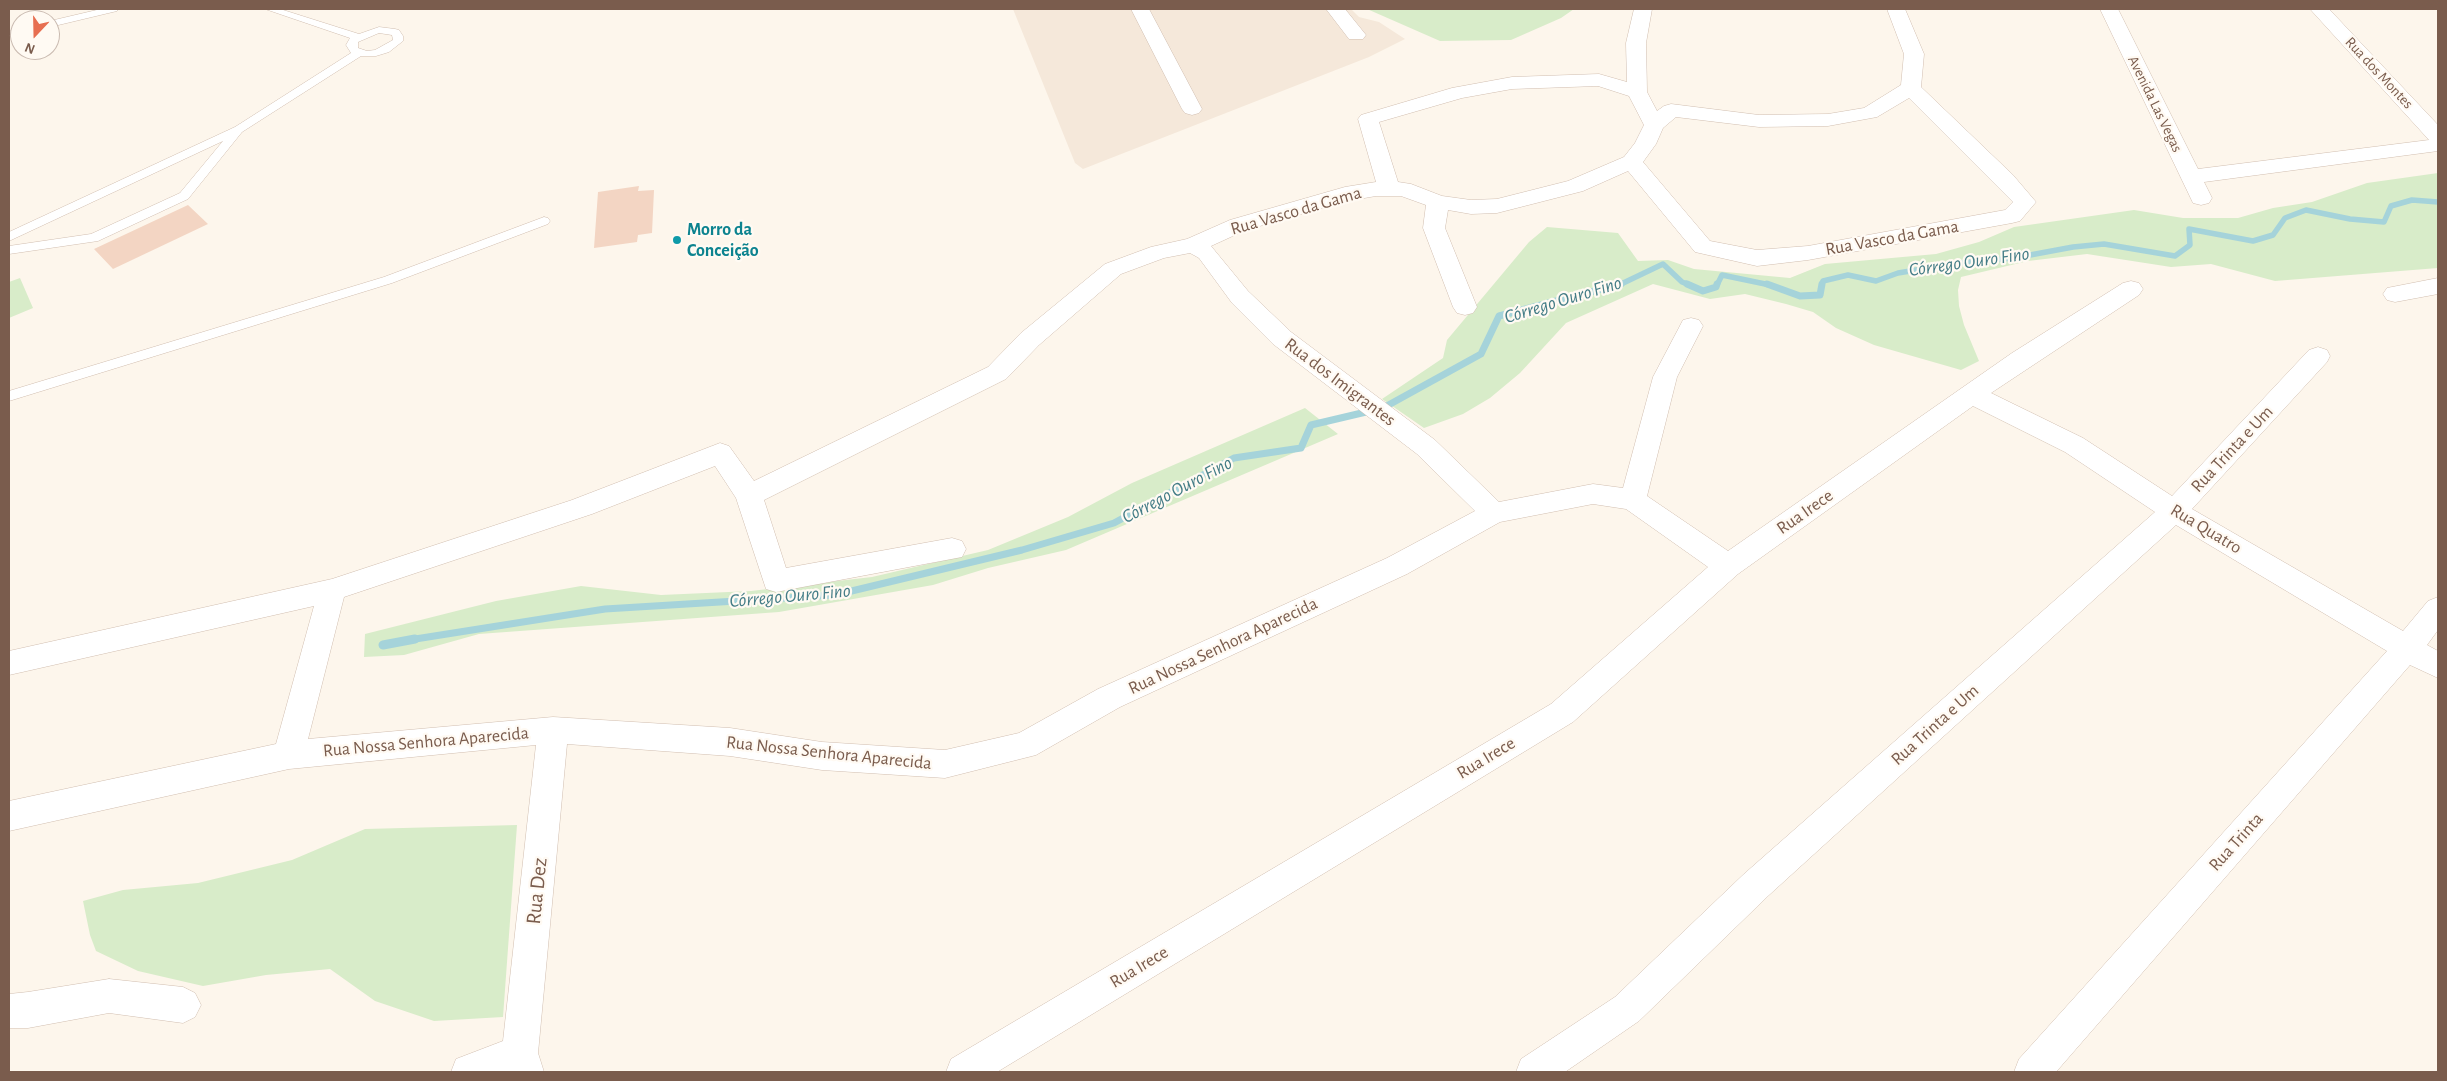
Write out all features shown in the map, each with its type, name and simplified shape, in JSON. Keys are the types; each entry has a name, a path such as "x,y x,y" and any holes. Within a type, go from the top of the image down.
{"street":[{"path":"1140,9 1192,109"},
{"path":"1335,9 1356,35"},
{"path":"1643,9 1636,44 1637,92 1654,125"},
{"path":"1632,162 1645,144 1654,125 1672,110 1759,121 1828,120 1870,113 1911,88 1914,54 1896,9"},
{"name":"Avenida Las Vegas","path":"2109,9 2201,198"},
{"name":"Rua dos Montes","path":"2319,9 2438,137"},
{"path":"1389,189 1368,119 1459,92 1512,82 1599,80 1637,92"},
{"name":"Rua Vasco da Gama","path":"748,495 997,373 1030,339 1113,270 1159,252 1194,245 1238,225 1345,194 1403,189 1438,202 1470,207 1497,206 1574,186 1632,162 1703,248 1757,258 1808,253 2012,216 2025,202 1911,88"},
{"path":"2190,177 2438,145"},
{"path":"1438,202 1434,228 1465,307"},
{"name":"Rua dos Imigrantes","path":"1194,245 1207,253 1240,297 1282,338 1426,447 1494,513"},
{"path":"2394,294 2438,286"},
{"name":"Rua Irece","path":"964,1072 1562,713 1728,566 2021,359 2131,289"},
{"path":"1633,500 1665,377 1691,326"},
{"name":"Rua Trinta e Um","path":"1534,1072 1627,1009 1756,885 2174,511 2318,356"},
{"name":"Rua Quatro","path":"1972,394 2074,445 2174,511 2438,666"},
{"path":"9,663 332,590 582,508 720,453 748,495 776,581 952,550"},
{"name":"Rua Nossa Senhora Aparecida","path":"9,816 289,755 553,730 730,742 822,756 945,764 1025,745 1109,698 1397,566 1494,513 1593,494 1633,500 1728,566"},
{"path":"289,755 332,590"},
{"name":"Rua Trinta","path":"2032,1072 2407,648 2438,610"},
{"name":"Rua Dez","path":"523,1062 553,730"},
{"path":"9,1011 28,1010 109,996 183,1005"},
{"path":"468,1072 523,1062"}],"lane":[{"path":"60,22 114,9"},
{"path":"270,9 359,37"},
{"path":"380,30 395,32 398,36 398,41 385,50 366,54 358,53 353,50 351,45 359,37 380,30"},
{"path":"9,237 239,129 358,53"},
{"path":"9,250 94,238 184,196 239,129"},
{"path":"9,396 388,280 544,221"}],"shaded area":[{"path":"1013,9 1351,9 1359,17 1379,22 1405,39 1369,57 1083,169 1075,163"}],"green space":[{"path":"1367,9 1574,9 1561,18 1511,40 1440,41"},
{"path":"2438,173 2438,268 2275,281 2211,264 2171,267 2087,254 2028,261 1961,277 1958,290 1959,306 1964,325 1979,361 1961,370 1874,345 1836,328 1813,312 1786,304 1745,294 1710,299 1653,284 1566,323 1520,373 1490,398 1463,414 1424,428 1382,399 1443,358 1447,340 1529,242 1547,227 1618,233 1638,261 1668,260 1694,269 1790,278 1825,264 1936,254 1979,242 2014,227 2134,210 2183,218 2238,218 2273,208 2312,202 2367,183"},
{"path":"20,278 33,308 9,318 9,282"},
{"path":"1305,408 1338,434 1066,550 988,568 933,585 779,612 479,634 404,655 364,657 365,634 496,601 581,586 661,595 751,591 872,577 988,550 1068,517 1132,483"},
{"path":"517,825 503,1017 434,1021 375,1001 330,969 266,975 203,986 138,971 96,951 90,935 83,901 123,890 198,883 292,860 365,829"}],"building":[{"path":"639,186 638,191 654,190 652,233 638,235 637,242 594,248 598,192"},
{"path":"188,205 208,224 113,269 94,249"}],"waterway":[{"name":"Córrego Ouro Fino","path":"1822,285 1823,281 1848,275 1876,281 1898,273 1959,263 2014,258 2073,247 2104,244 2175,256 2190,245 2189,229 2253,241 2273,235 2285,218 2306,210 2350,219 2384,222 2391,206 2412,200 2438,202"},
{"name":"Córrego Ouro Fino","path":"1619,285 1663,264 1682,282 1690,285"},
{"name":"Córrego Ouro Fino","path":"1717,285 1722,275 1769,285"},
{"name":"Córrego Ouro Fino","path":"413,639 605,609 835,595 1022,550 1114,523 1234,458 1301,448 1311,425 1383,408 1481,354 1499,316 1621,284"},
{"name":"Córrego Ouro Fino","path":"1687,284 1703,291 1716,287 1717,284"},
{"name":"Córrego Ouro Fino","path":"1769,285 1800,296 1820,295 1822,284"},
{"name":"Córrego Ouro Fino","path":"383,645 413,639"},
{"name":"Córrego Ouro Fino","path":"409,640 413,639"}],"place":[{"name":"Morro da Conceição","path":"677,240"}]}
